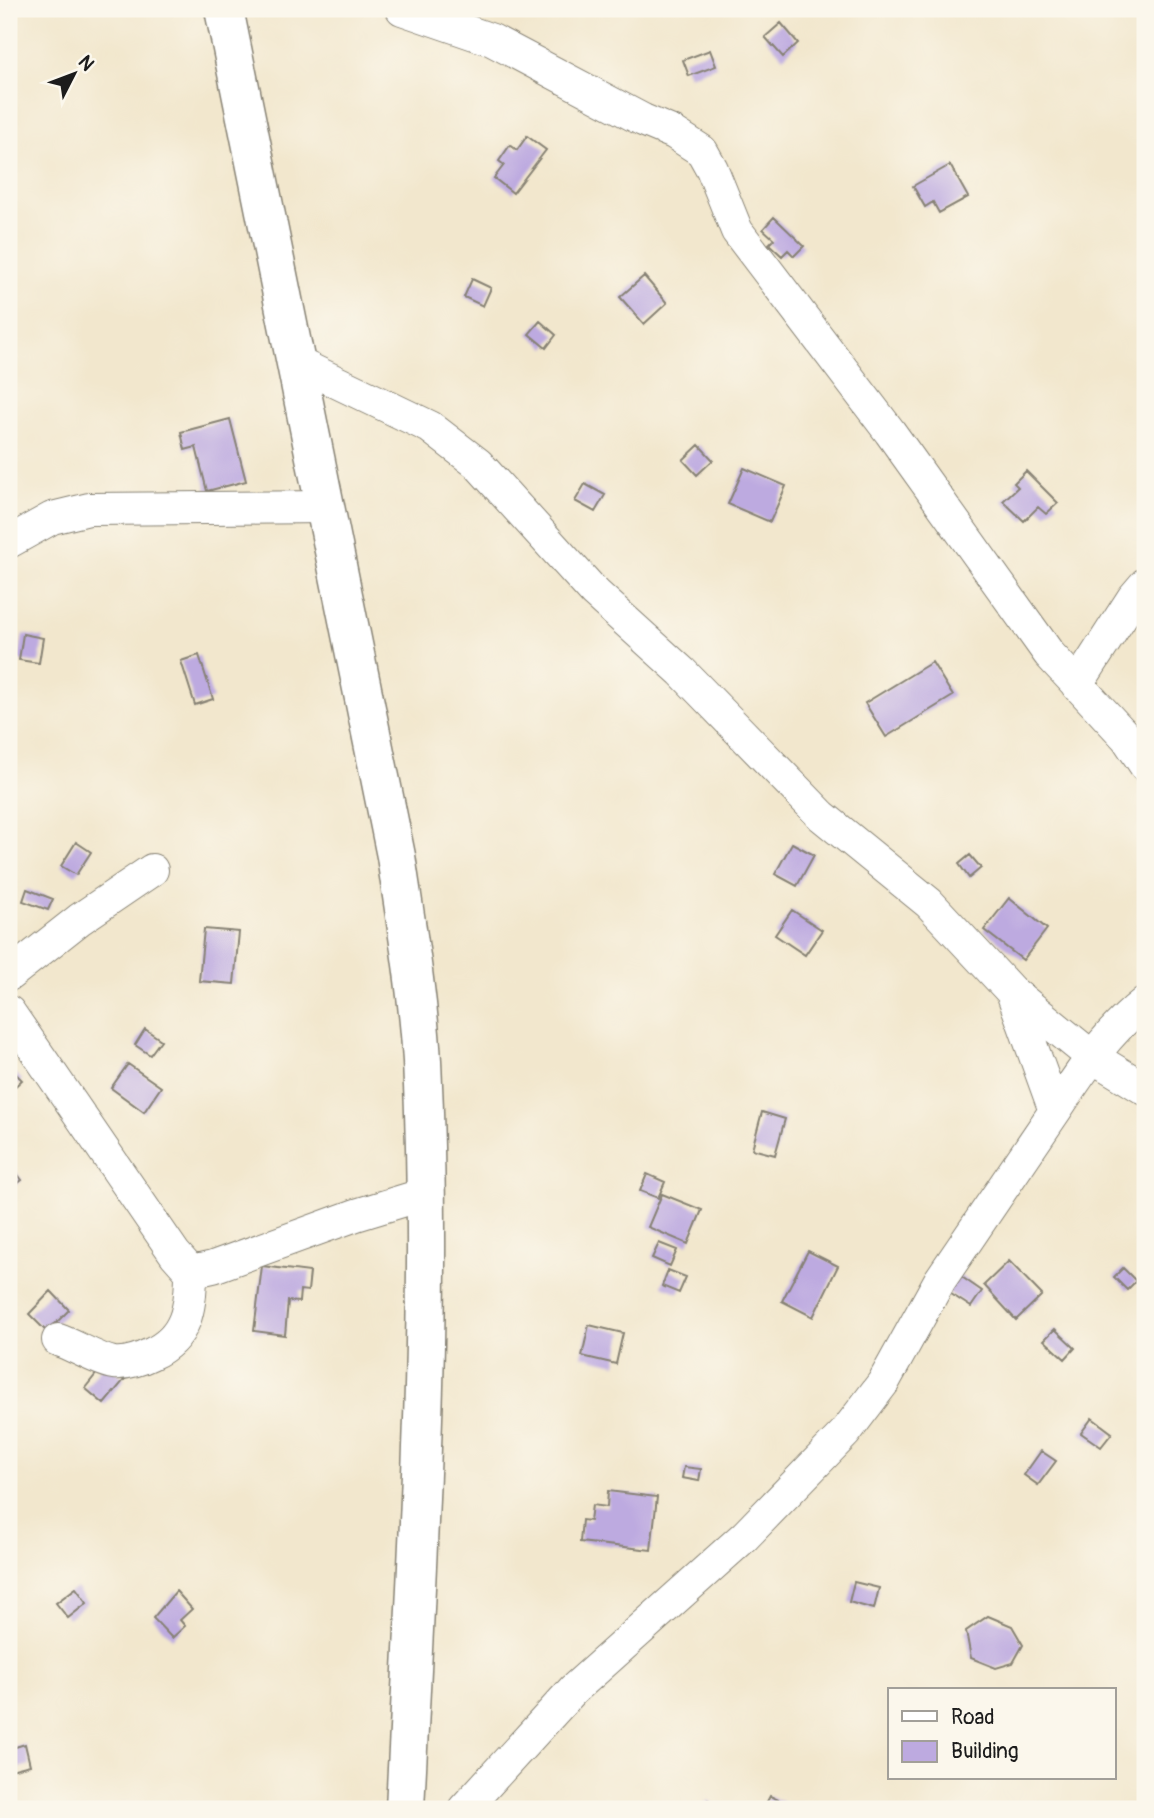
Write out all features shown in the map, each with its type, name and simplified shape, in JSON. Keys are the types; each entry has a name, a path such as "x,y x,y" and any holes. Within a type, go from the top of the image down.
{"street":[{"path":"224,9 397,856 422,1059 425,1194 421,1480 405,1809"},
{"path":"402,9 492,40 643,120 674,133 702,151 737,231 882,421 1049,654 1127,738 1145,765"},
{"path":"297,363 429,427 478,464 595,593 682,672 822,816 929,903 1011,991 1091,1056 1145,1089"},
{"path":"9,542 52,518 89,509 326,507"},
{"path":"1077,685 1145,584"},
{"path":"9,975 80,919 152,870"},
{"path":"1011,991 1055,1111"},
{"path":"464,1809 573,1690 745,1536 845,1433 883,1383 940,1280 1091,1056 1118,1024 1145,1002"},
{"path":"9,1012 175,1254 191,1272 191,1303 183,1329 165,1348 139,1359 113,1363 58,1340"},
{"path":"191,1272 214,1267 356,1215 425,1194"}],"building":[{"path":"781,23 798,43 783,57 765,37"},
{"path":"710,50 716,66 689,76 683,60"},
{"path":"527,136 546,150 513,193 494,178 504,165 499,161 510,145 517,150"},
{"path":"950,165 968,197 939,213 933,202 925,207 913,186"},
{"path":"774,217 804,246 794,256 788,250 782,256 769,244 774,239 763,229"},
{"path":"644,276 667,303 644,324 620,297"},
{"path":"472,279 491,288 483,306 464,297"},
{"path":"540,321 556,335 546,348 529,334"},
{"path":"230,419 246,481 207,491 196,447 185,450 181,432"},
{"path":"699,445 713,460 697,475 683,460"},
{"path":"744,468 786,486 770,522 728,504"},
{"path":"1026,471 1058,503 1046,514 1038,507 1024,521 1003,501 1018,487 1014,483"},
{"path":"585,484 605,495 595,512 575,501"},
{"path":"23,634 43,638 39,663 19,660"},
{"path":"199,655 213,699 195,705 181,661"},
{"path":"932,662 953,696 886,737 865,703"},
{"path":"76,842 91,852 76,875 61,866"},
{"path":"792,843 814,855 797,886 775,874"},
{"path":"970,855 981,868 969,878 959,864"},
{"path":"27,889 53,899 48,910 23,901"},
{"path":"1009,898 1047,929 1023,960 984,930"},
{"path":"792,910 822,930 805,955 775,935"},
{"path":"204,929 239,932 234,984 199,981"},
{"path":"145,1029 161,1040 150,1055 135,1045"},
{"path":"128,1064 161,1087 144,1112 111,1088"},
{"path":"9,1067 22,1080 9,1092"},
{"path":"762,1112 785,1119 775,1155 752,1149"},
{"path":"9,1163 22,1180 9,1190"},
{"path":"647,1174 665,1182 658,1198 640,1191"},
{"path":"662,1194 702,1210 688,1244 648,1227"},
{"path":"659,1243 677,1250 670,1266 652,1258"},
{"path":"808,1251 838,1266 813,1317 782,1301"},
{"path":"1009,1261 1042,1295 1016,1320 984,1285"},
{"path":"262,1266 310,1272 308,1291 300,1290 299,1302 288,1301 285,1335 254,1331"},
{"path":"1123,1268 1136,1281 1127,1290 1114,1277"},
{"path":"668,1270 686,1277 679,1293 662,1286"},
{"path":"956,1273 982,1291 971,1307 945,1290"},
{"path":"51,1291 69,1310 47,1332 29,1314"},
{"path":"589,1325 623,1333 616,1364 582,1356"},
{"path":"1055,1329 1075,1348 1065,1359 1044,1340"},
{"path":"105,1363 125,1379 104,1404 85,1388"},
{"path":"1092,1418 1112,1433 1101,1447 1081,1433"},
{"path":"1041,1451 1056,1461 1038,1485 1024,1475"},
{"path":"684,1467 701,1469 699,1481 682,1478"},
{"path":"608,1491 657,1497 651,1550 580,1542 582,1520 590,1521 592,1505 607,1507"},
{"path":"854,1582 879,1588 874,1609 849,1602"},
{"path":"76,1588 87,1603 68,1618 56,1603"},
{"path":"176,1591 192,1609 180,1620 185,1626 172,1638 153,1618"},
{"path":"988,1616 1012,1626 1023,1645 1013,1663 996,1668 971,1658 966,1631"},
{"path":"25,1744 30,1765 11,1770 9,1749"},
{"path":"770,1796 797,1809 763,1809"},
{"path":"708,1800 721,1809 701,1809"}]}
